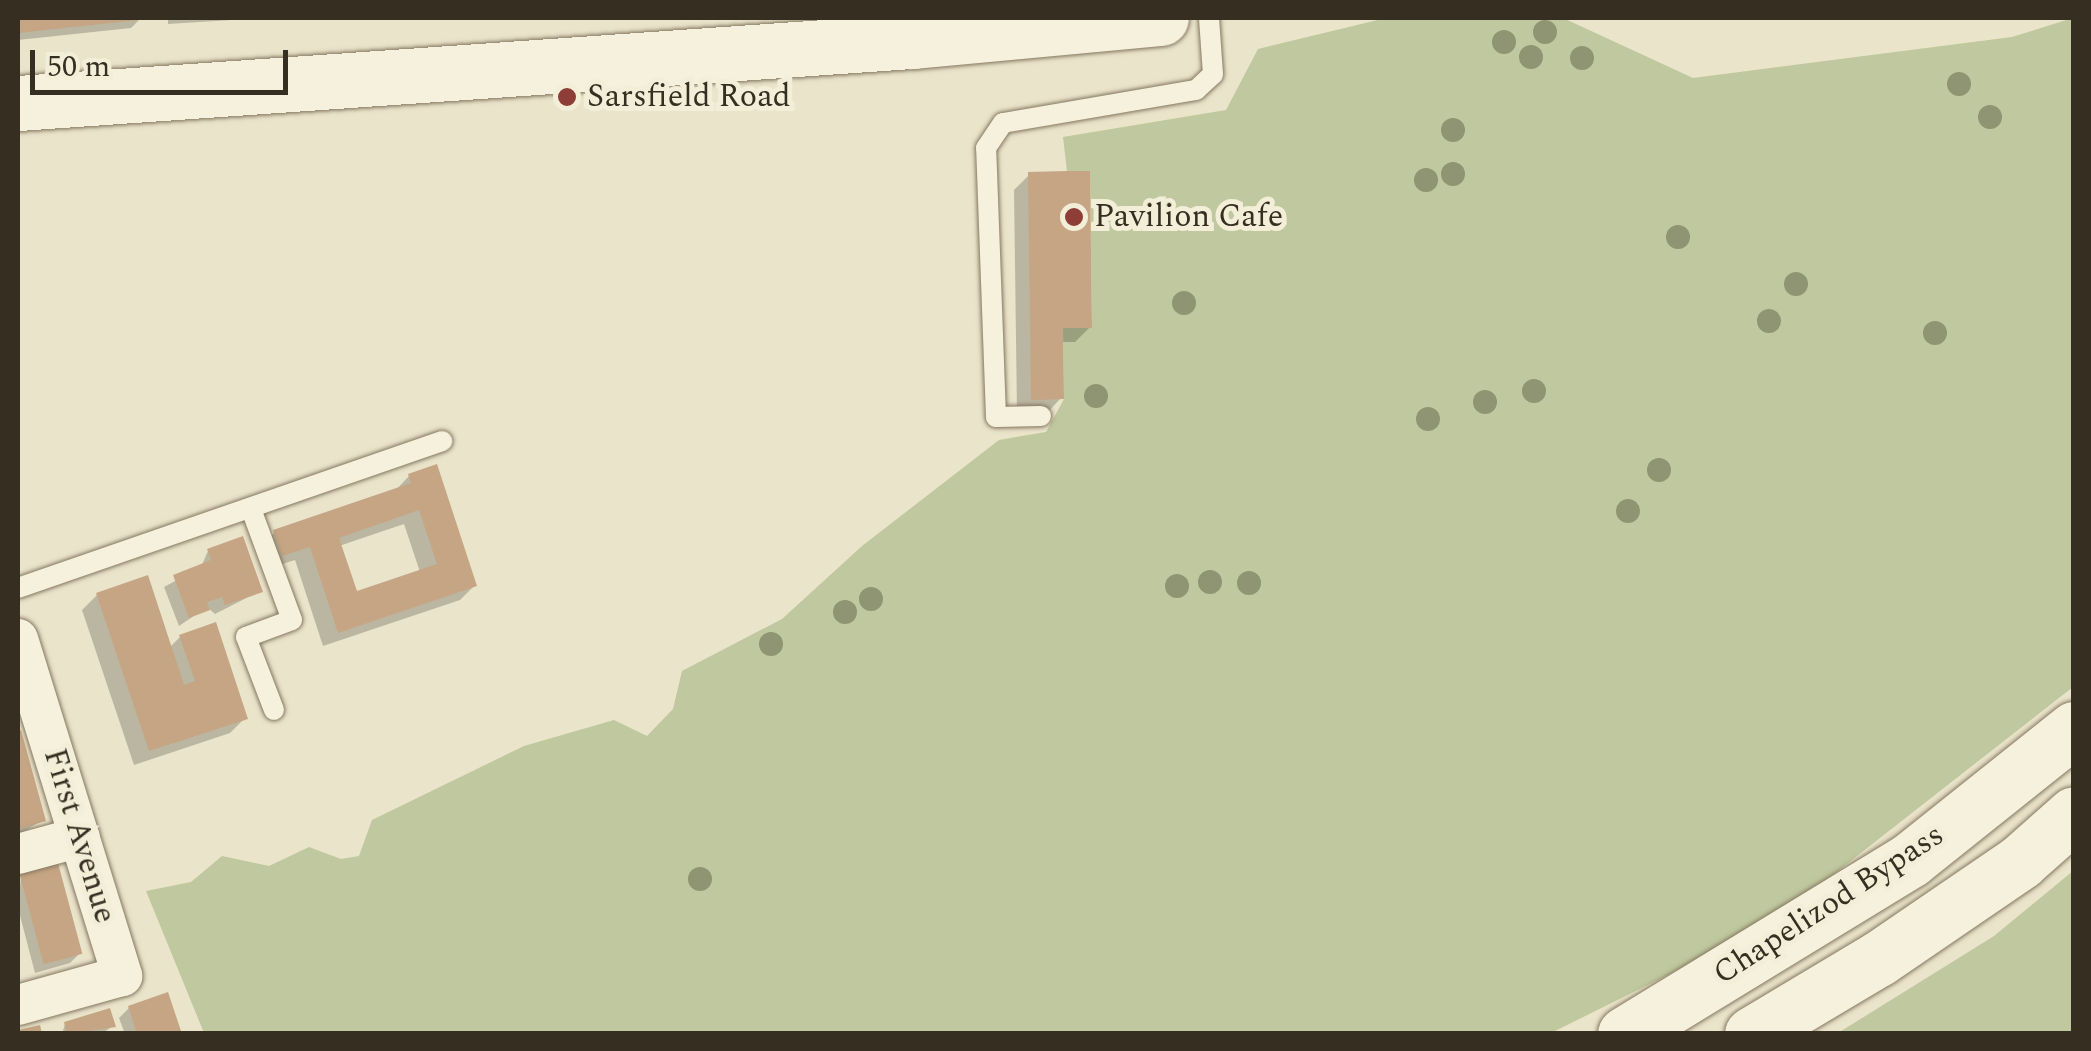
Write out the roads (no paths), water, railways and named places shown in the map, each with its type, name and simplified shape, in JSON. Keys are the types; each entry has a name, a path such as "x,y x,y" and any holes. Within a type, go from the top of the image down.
{"main road":[{"path":"18,103 912,42 1161,18"},
{"name":"Chapelizod Bypass","path":"1625,1034 1910,860 2074,729"},
{"name":"Chapelizod Bypass","path":"1752,1034 1957,905 2074,814"}],"street":[{"name":"First Avenue","path":"18,639 24,679 80,837 122,976 18,1005"},
{"path":"18,854 80,837"}],"lane":[{"path":"1041,416 996,417 986,148 1004,123 1196,90 1213,74 1209,18"},
{"path":"18,588 442,441"},
{"path":"251,509 292,620 246,637 274,710"}],"place":[{"name":"Sarsfield Road","path":"567,97"},
{"name":"Pavilion Cafe","path":"1074,217"}]}
